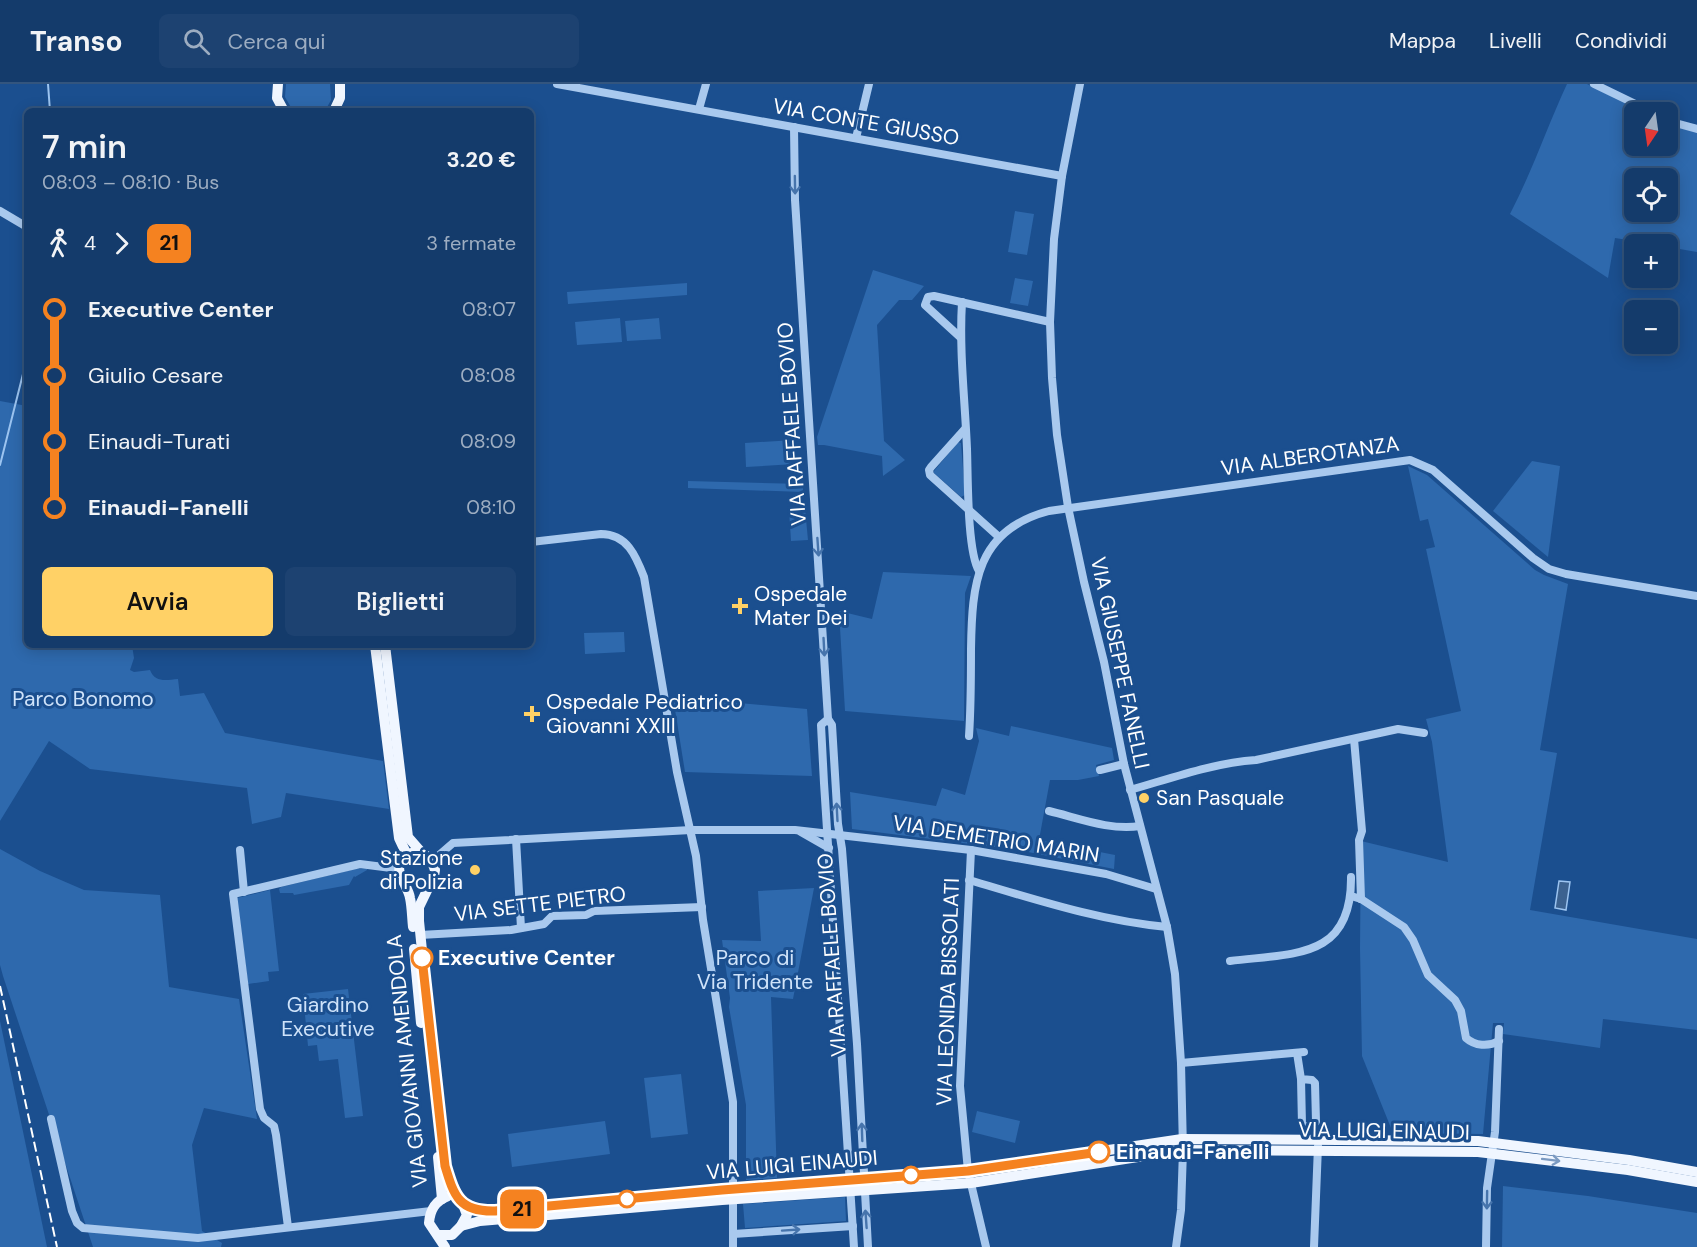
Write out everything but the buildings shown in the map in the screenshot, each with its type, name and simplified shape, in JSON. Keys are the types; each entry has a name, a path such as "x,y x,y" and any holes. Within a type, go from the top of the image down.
{"main road":[{"path":"278,84 277,98 282,108"},
{"path":"340,84 340,98"},
{"path":"335,108 350,84"},
{"path":"375,648 399,838 407,855"},
{"path":"385,648 408,837 422,853"},
{"path":"399,869 400,863 407,855 417,852 427,855 434,864"},
{"name":"VIA GIOVANNI AMENDOLA","path":"434,864 434,876 419,907 420,935 445,1166 467,1215 459,1229 455,1247"},
{"name":"VIA GIOVANNI AMENDOLA","path":"399,869 401,880 410,896 422,1028 442,1199"},
{"path":"405,884 417,888 431,881"},
{"name":"VIA LUIGI EINAUDI","path":"850,1185 864,1190 970,1183 1182,1144"},
{"name":"VIA LUIGI EINAUDI","path":"459,1229 480,1221 850,1185 864,1178 968,1171 1182,1144 1436,1150 1494,1148 1697,1172"},
{"name":"VIA LUIGI EINAUDI","path":"1494,1148 1697,1182"},
{"name":"VIA LUIGI EINAUDI","path":"460,1201 474,1209 495,1211 733,1195"},
{"name":"VIA GIOVANNI AMENDOLA","path":"445,1247 429,1223 430,1211 447,1196 460,1201"},
{"path":"438,1235 446,1236 459,1229"}],"street":[{"name":"VIA CONTE GIUSSO","path":"557,84 1062,176"},
{"path":"699,109 706,84"},
{"path":"856,138 869,84"},
{"name":"VIA GIUSEPPE FANELLI","path":"1080,84 1062,176 1054,239 1050,322 1052,378 1057,435 1068,507 1104,662 1124,764 1167,927 1175,974 1181,1063 1182,1144 1181,1210 1176,1247"},
{"path":"1594,84 1631,102"},
{"path":"1678,124 1697,129"},
{"name":"VIA RAFFAELE BOVIO","path":"794,127 796,212 828,719 832,725 855,1015 868,1247"},
{"path":"0,211 24,225"},
{"path":"960,337 925,305 928,297 934,296 1050,322"},
{"path":"962,302 960,337 970,510 974,562 979,571"},
{"path":"946,325 953,327 961,323"},
{"path":"965,429 931,466 929,473 999,537"},
{"name":"VIA ALBEROTANZA","path":"1068,507 1410,460 1433,470 1540,564 1550,569 1566,574 1697,596"},
{"path":"969,736 973,595 979,571 999,537 1015,524 1032,515 1068,507"},
{"path":"534,542 607,534 622,539 635,556 644,577 677,772 696,856 702,908 734,1102 733,1247"},
{"name":"VIA RAFFAELE BOVIO","path":"828,719 821,725 854,1247"},
{"path":"1130,790 1236,761 1257,760 1398,729 1424,733"},
{"path":"1354,739 1362,831 1359,840 1361,899"},
{"path":"1100,770 1124,764"},
{"path":"1049,811 1116,826 1129,828 1140,826"},
{"name":"VIA DEMETRIO MARIN","path":"434,864 438,855 453,843 691,830 795,830 970,850 1106,874 1156,889"},
{"path":"795,830 828,848"},
{"path":"516,838 521,928"},
{"path":"240,850 244,892"},
{"name":"VIA LEONIDA BISSOLATI","path":"970,850 960,1086 968,1171 986,1247"},
{"path":"288,1227 274,1126 264,1118 260,1109 233,894 353,865 399,869"},
{"path":"830,876 844,874"},
{"path":"1230,961 1290,953 1314,948 1326,942 1335,934 1343,921 1351,896 1351,877"},
{"path":"969,880 1061,907 1167,927"},
{"path":"1351,896 1361,899 1404,927 1413,940 1428,975 1455,1000 1461,1011 1466,1038 1476,1045 1499,1041"},
{"name":"VIA SETTE PIETRO","path":"420,935 511,930 544,924 552,916 586,915 594,911 702,908"},
{"path":"839,1016 855,1015"},
{"path":"1486,1247 1487,1188 1494,1148 1499,1029"},
{"path":"1181,1063 1300,1052 1302,1125 1309,1127 1316,1122 1314,1083 1312,1080 1301,1079"},
{"path":"845,1103 860,1102"},
{"path":"51,1119 72,1210 77,1223 83,1228 198,1238 430,1211"},
{"path":"1314,1247 1318,1146"},
{"path":"733,1234 853,1226"}],"green space":[{"path":"286,84 330,84 331,100 327,108 291,108 285,97"},
{"path":"1567,84 1587,84 1624,102 1624,156 1678,156 1678,126 1697,131 1697,252 1678,249 1678,234 1624,234 1624,239 1615,238 1608,278 1510,214"},
{"path":"1015,211 1034,214 1027,255 1008,252"},
{"path":"873,270 924,286 912,300 899,300 877,325 884,441 905,460 883,476 882,456 818,445 817,437"},
{"path":"1015,278 1033,281 1028,306 1010,303"},
{"path":"687,283 687,295 568,304 567,292"},
{"path":"620,318 622,342 577,345 575,322"},
{"path":"659,318 661,339 627,341 625,321"},
{"name":"Parco Bonomo","path":"0,401 24,405 24,648 132,648 134,658 130,670 134,672 150,670 155,677 161,680 178,679 180,696 204,693 225,733 383,761 389,809 286,793 281,817 252,824 247,788 90,769 49,741 0,821"},
{"path":"794,440 795,464 746,467 745,443"},
{"path":"958,442 961,443 965,495 961,497 934,473"},
{"path":"1532,461 1560,466 1548,557 1493,511"},
{"path":"1408,466 1427,475 1535,570 1568,584 1540,750 1557,753 1530,910 1697,939 1697,1030 1603,1019 1600,1048 1503,1034 1504,1023 1493,1023 1483,1134 1393,1133 1362,1056 1361,841 1448,862 1432,742 1426,719 1461,711 1426,549 1435,547 1428,519 1420,521"},
{"path":"688,481 803,484 803,492 688,488"},
{"path":"805,509 808,540 791,541 789,510"},
{"path":"883,572 971,576 965,593 964,721 845,711 839,611 872,619"},
{"path":"624,632 625,652 585,654 584,633"},
{"path":"673,697 807,709 812,776 685,772"},
{"path":"1011,726 1112,748 1114,760 1096,765 1099,776 1078,780 1050,780 1039,840 1115,855 1114,869 1018,850 852,829 850,792 936,806 942,788 965,795 979,741 976,728 1009,736"},
{"path":"0,849 40,871 84,890 160,895 169,987 239,999 257,1119 204,1108 192,1145 202,1231 222,1243 221,1247 93,1247 0,965"},
{"path":"368,868 354,876 349,885 294,895 293,893 280,893 281,887"},
{"name":"Parco di Via Tridente","path":"814,888 793,999 771,997 777,1178 746,1180 746,1105 729,1007 730,998 722,940 761,941 758,891"},
{"path":"270,890 279,971 268,972 269,981 248,984 237,898"},
{"name":"Giardino Executive","path":"348,989 363,1116 345,1118 338,1059 319,1061 317,1045 308,1046 303,994"},
{"path":"0,1021 47,1247 0,1247"},
{"path":"681,1074 688,1134 651,1138 644,1078"},
{"path":"977,1111 1020,1121 1015,1143 972,1132"},
{"path":"605,1121 610,1154 512,1167 508,1134"},
{"path":"1503,1186 1588,1196 1697,1213 1697,1247 1502,1247"},
{"path":"845,1197 846,1221 745,1228 743,1204"}],"shaded area":[{"path":"1559,881 1570,882 1566,910 1555,908"}],"waterway":[{"path":"48,84 50,108"},
{"path":"0,465 24,367"}],"railway":[{"path":"0,986 57,1247"}],"bus line":[{"name":"21","path":"422,958 445,1166 456,1197 474,1209 485,1212 849,1179 968,1171 1099,1152"}],"place":[{"name":"Ospedale Mater Dei","path":"740,606"},
{"name":"Ospedale Pediatrico Giovanni XXIII","path":"532,714"},
{"name":"San Pasquale","path":"1144,798"},
{"name":"Stazione di Polizia","path":"475,870"},
{"name":"Executive Center","path":"422,958"},
{"name":"Einaudi-Fanelli","path":"1099,1152"}]}
